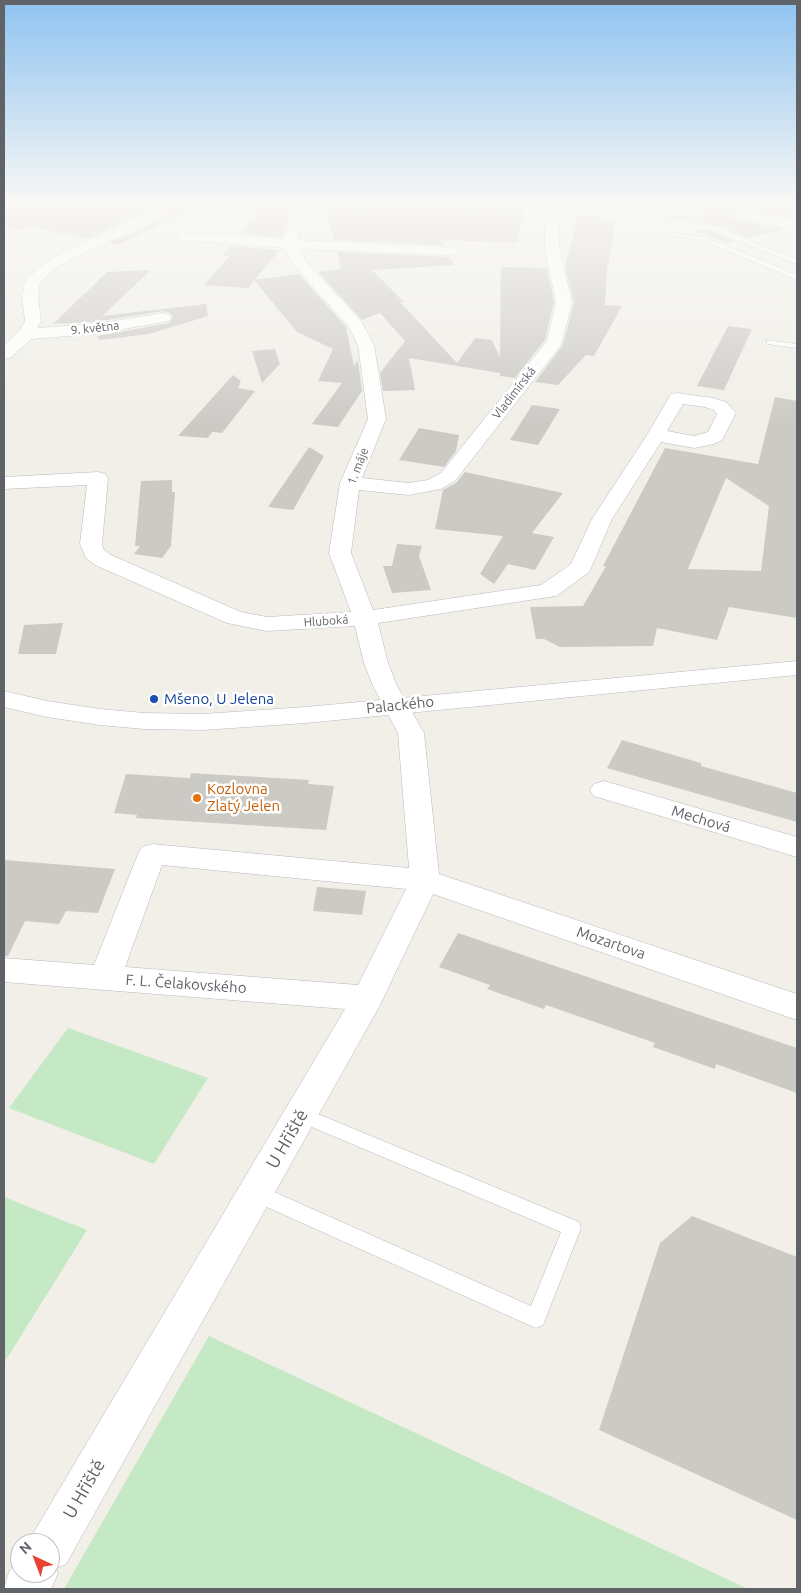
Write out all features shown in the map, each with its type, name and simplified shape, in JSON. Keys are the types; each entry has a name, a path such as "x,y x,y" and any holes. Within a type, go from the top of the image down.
{"street":[{"path":"4,354 26,334 32,321 30,296 33,282 38,276"},
{"name":"1. máje","path":"312,276 354,324 366,345 377,419 350,483 340,553 364,618 376,663 385,686 397,705"},
{"name":"Vladimírská","path":"350,483 409,489 434,485 448,477 555,342 564,302 558,276"},
{"name":"9. května","path":"26,334 95,329 163,318"},
{"name":"Hluboká","path":"4,483 98,478 91,544 94,553 103,560 235,618 267,624 364,618 548,591 580,568 602,519 656,436"},
{"name":"Palackého","path":"4,699 47,709 173,722 296,715 797,668"},
{"path":"397,705 412,733 425,880"},
{"name":"Mechová","path":"604,790 797,847"},
{"name":"Mozartova","path":"105,978 152,854 425,880 797,1006"},
{"name":"U Hřiště","path":"59,1533 368,998 425,880"},
{"name":"F. L. Čelakovského","path":"4,970 368,998"}],"lane":[{"path":"770,342 797,346"},
{"path":"256,1193 536,1318 572,1228 301,1115"}],"green space":[{"path":"68,1028 208,1078 154,1164 9,1108"},
{"path":"4,1197 87,1230 4,1363"},
{"path":"209,1336 748,1589 64,1589"}],"building":[{"path":"102,276 144,276 102,316 206,304 208,316 149,334 99,340 97,336 169,323 173,317 170,313 163,311 95,322 53,324"},
{"path":"212,276 257,276 248,288 204,285"},
{"path":"281,276 301,276 346,327 354,366 358,360 362,391 338,427 312,424 342,383 318,381 333,349 297,332 254,280"},
{"path":"322,276 378,276 404,302 400,302 457,363 475,338 492,340 500,357 501,276 549,276 554,302 545,340 515,378 500,376 500,373 409,358 415,390 383,391 380,373 405,341 380,313 362,320"},
{"path":"568,276 607,276 605,305 622,306 594,356 586,355 558,385 535,382 563,345 574,302"},
{"path":"728,326 752,329 724,390 697,386"},
{"path":"275,349 280,364 262,383 252,351"},
{"path":"233,375 241,381 238,388 255,391 222,433 212,432 208,438 178,436"},
{"path":"775,397 797,401 797,618 729,607 717,640 657,628 653,646 560,647 544,639 536,639 530,607 583,606 606,566 603,566 665,448 758,464","holes":["726,478 769,506 761,571 688,569"]},
{"path":"532,405 560,409 538,445 510,440"},
{"path":"419,428 459,435 456,451 444,467 399,460"},
{"path":"309,447 324,456 293,510 268,507"},
{"path":"465,472 563,493 532,533 554,537 535,570 508,564 494,584 480,574 503,536 435,529 443,490 456,483"},
{"path":"172,480 172,492 175,492 171,546 162,558 134,554 140,546 135,546 141,481"},
{"path":"397,544 422,546 419,556 431,590 392,593 383,566 392,566"},
{"path":"63,623 56,654 18,654 24,625"},
{"path":"622,740 701,763 701,766 797,793 797,822 607,768"},
{"path":"191,773 309,780 308,784 334,786 326,830 136,818 137,815 114,813 126,774 190,778"},
{"path":"4,860 115,869 98,913 66,911 59,924 25,921 8,956 4,956"},
{"path":"317,887 366,891 362,915 313,911"},
{"path":"458,933 797,1048 797,1093 716,1064 715,1069 653,1047 655,1043 546,1005 544,1009 487,989 490,985 439,967"},
{"path":"692,1216 797,1257 797,1520 599,1430 660,1243"}],"place":[{"name":"Mšeno, U Jelena","path":"154,699"},
{"name":"Kozlovna Zlatý Jelen","path":"197,798"}]}
